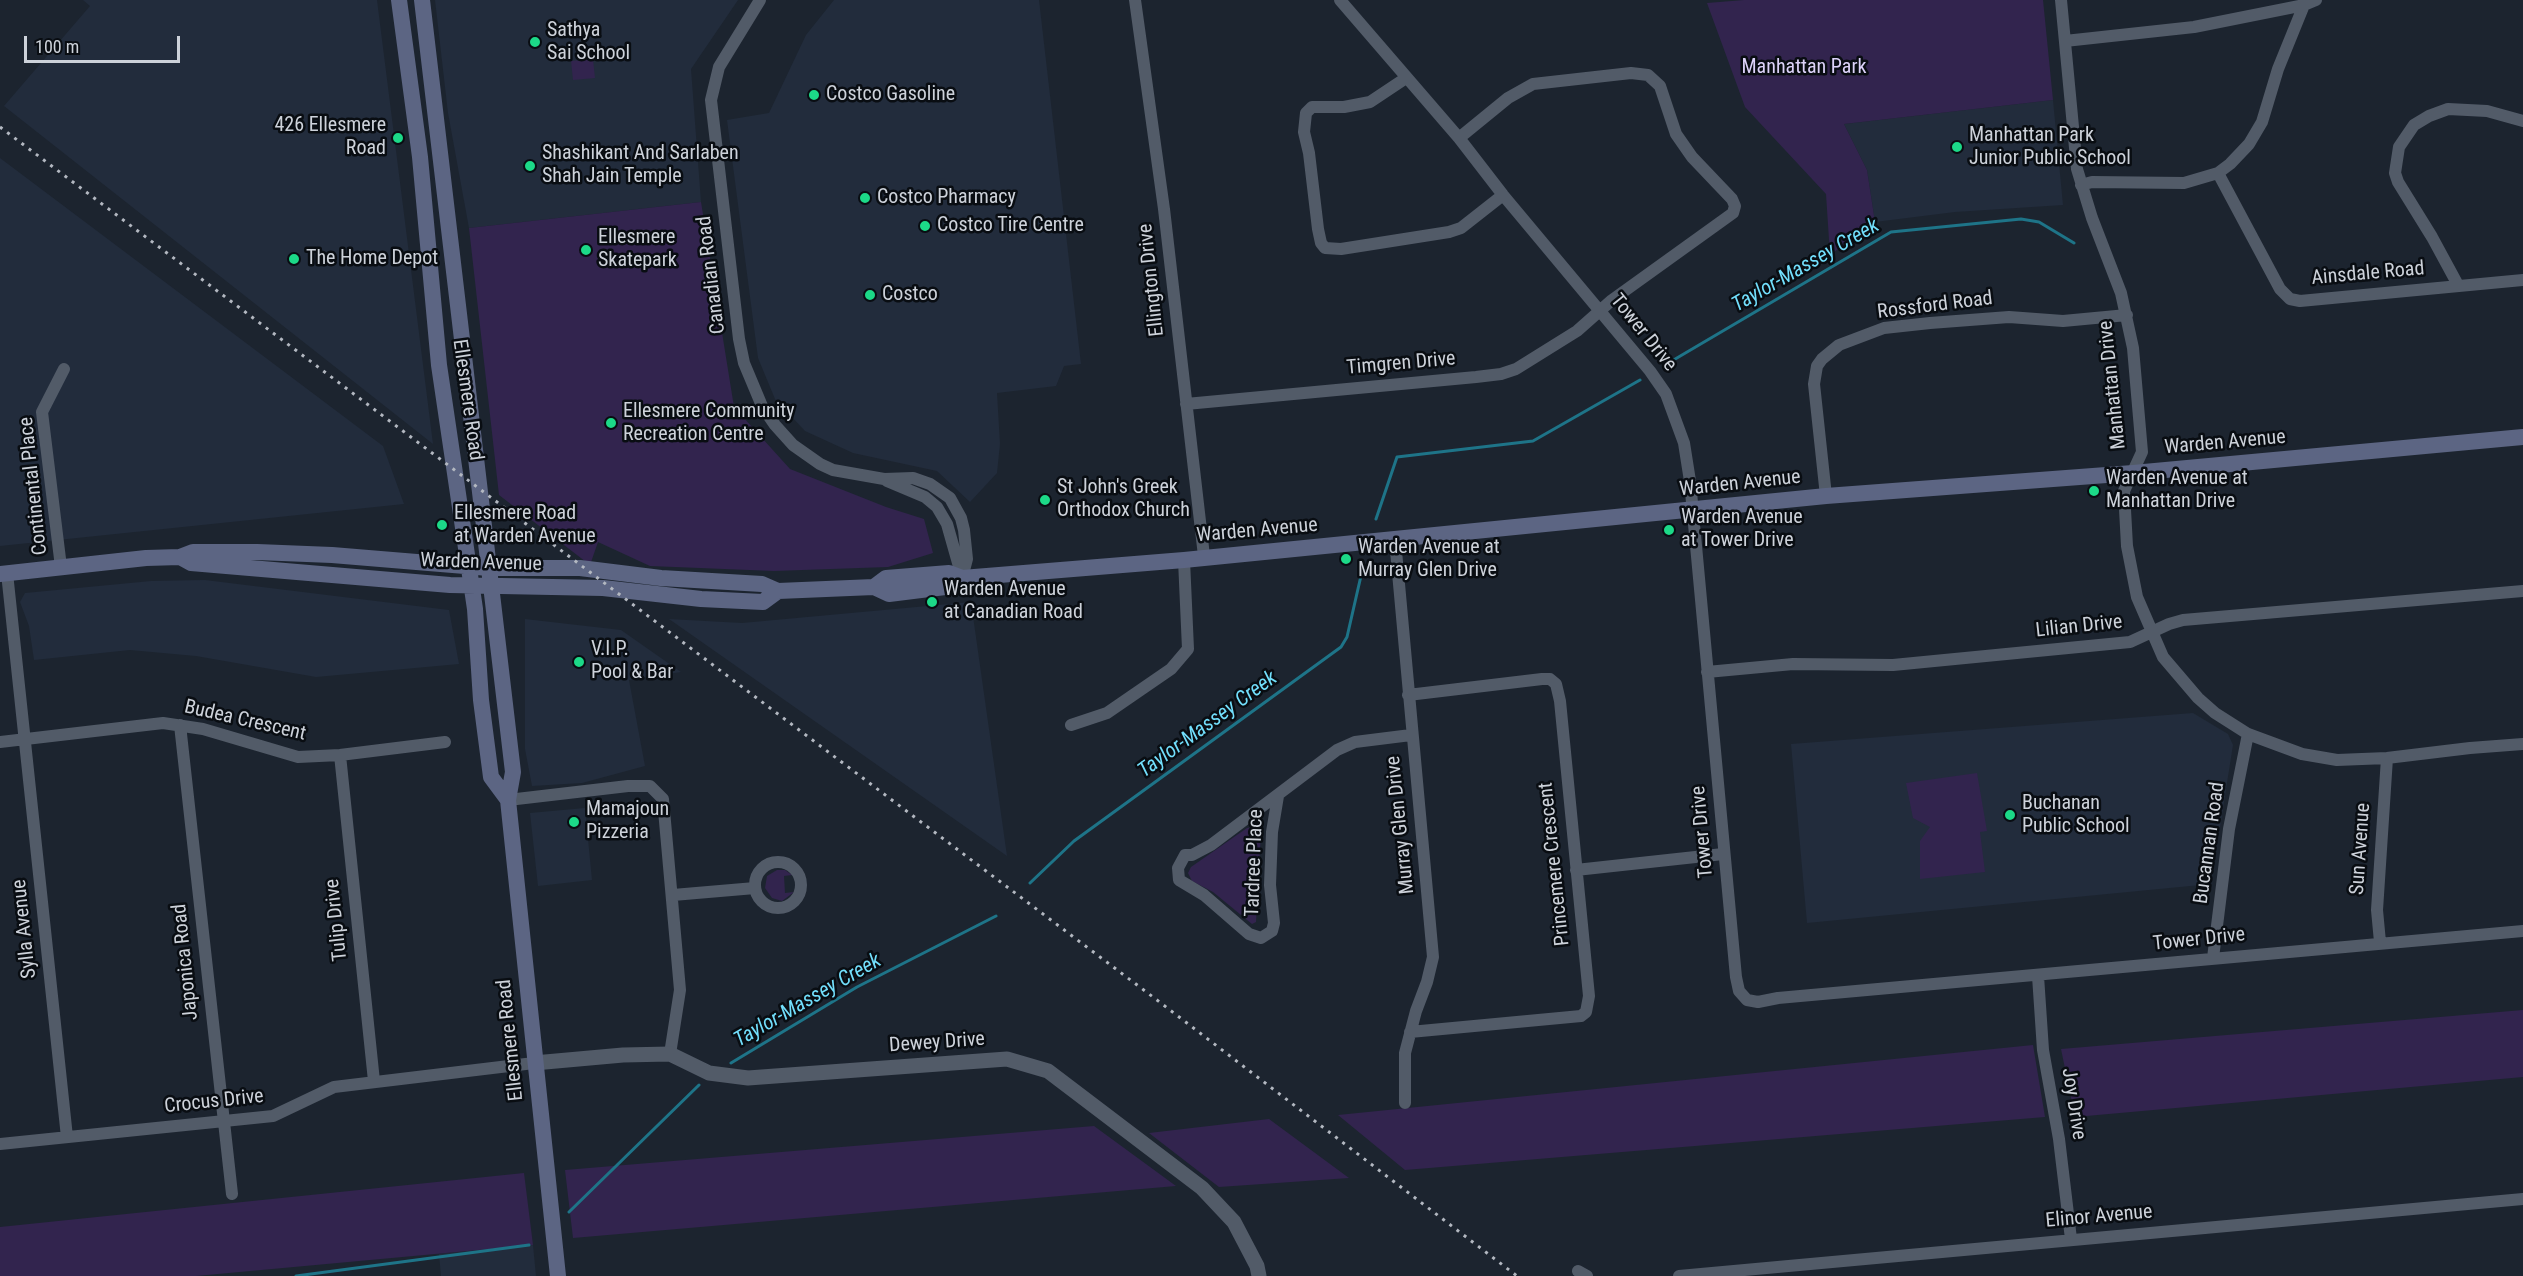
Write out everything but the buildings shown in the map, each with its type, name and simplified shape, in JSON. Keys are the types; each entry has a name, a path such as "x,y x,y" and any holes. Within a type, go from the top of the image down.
{"main road":[{"name":"Ellesmere Road","path":"399,0 420,158 440,365 471,585 491,777 508,800"},
{"name":"Ellesmere Road","path":"422,0 513,772 508,800 558,1276"},
{"path":"420,158 439,155"},
{"name":"Warden Avenue","path":"4,574 146,558 180,557 193,552 300,554 468,567 580,568 661,578 762,584 778,591 874,587 889,594 953,586 962,578 1395,540 1826,496 2133,473 2523,436"},
{"name":"Warden Avenue","path":"180,557 191,563 201,564 471,585 603,588 701,599 763,602 778,591"}],"street":[{"name":"Canadian Road","path":"760,0 718,67 711,100 737,329 744,363 762,406 794,445 820,464 833,470 884,479 913,478 930,484 950,498 961,518 964,530 967,559 962,578"},
{"name":"Ellington Drive","path":"1135,0 1164,209 1204,556"},
{"name":"Tower Drive","path":"1340,0 1459,138 1666,394 1684,443 1691,487 1736,977 1739,992 1747,1000 1758,1002 1778,998 2038,976 2380,942 2523,931"},
{"name":"Manhattan Drive","path":"2061,0 2073,140 2081,185 2114,271 2127,315 2133,348 2142,452 2124,491 2127,546 2137,597 2169,666 2215,713 2248,734 2302,754 2320,758 2337,760 2387,758 2523,744"},
{"path":"2065,41 2194,27 2310,2"},
{"path":"2081,185 2099,182 2184,183 2218,173 2230,164 2255,134 2268,105 2278,69 2310,2"},
{"name":"Timgren Drive","path":"1186,404 1501,374 1516,369 1554,347 1617,297 1733,213 1735,206 1732,199 1692,158 1676,134 1660,86 1648,75 1631,73 1540,82 1508,98 1459,138"},
{"path":"1406,78 1370,102 1344,107 1312,107 1306,113 1304,132 1309,153 1318,229 1325,248 1341,249 1436,236 1461,228 1503,195"},
{"path":"2458,285 2398,182 2395,173 2399,147 2414,125 2448,109 2487,111 2523,121"},
{"name":"Ainsdale Road","path":"2218,173 2280,288 2290,299 2300,300 2523,280"},
{"name":"Rossford Road","path":"1826,496 1814,384 1817,366 1839,345 1884,328 1930,323 2009,317 2063,321 2127,315"},
{"name":"Continental Place","path":"62,567 42,412 64,369"},
{"name":"Murray Glen Drive","path":"1395,540 1432,957 1427,982 1405,1053 1403,1075 1405,1103"},
{"path":"1071,725 1107,713 1171,669 1188,649 1184,560"},
{"name":"Sylla Avenue","path":"4,574 67,1137"},
{"name":"Lilian Drive","path":"1707,672 1792,664 1893,665 2130,642 2182,620 2523,591"},
{"name":"Princemere Crescent","path":"1408,695 1542,679 1550,679 1556,684 1560,701 1589,996 1586,1012 1581,1016 1410,1032"},
{"name":"Budea Crescent","path":"0,742 163,723 203,729 298,757 340,755 445,742"},
{"name":"Japonica Road","path":"180,725 232,1194"},
{"name":"Bucannan Road","path":"2213,958 2229,829 2248,734"},
{"name":"Tardree Place","path":"1278,796 1272,832 1270,885 1274,923 1272,931 1261,938 1249,934 1204,895 1179,880 1177,872 1185,855 1192,855 1211,845 1337,750 1355,742 1412,735"},
{"name":"Tulip Drive","path":"340,755 374,1081"},
{"name":"Sun Avenue","path":"2380,942 2377,910 2387,758"},
{"path":"508,800 628,786 650,786 663,799 680,990 670,1054"},
{"path":"1576,870 1723,854"},
{"path":"672,895 755,888"},
{"name":"Joy Drive","path":"2038,976 2043,1050 2059,1139 2071,1239"},
{"name":"Dewey Drive","path":"534,1064 623,1054 670,1054 709,1073 748,1078 1007,1059 1048,1071 1202,1188 1234,1222 1257,1266 1259,1276"},
{"name":"Crocus Drive","path":"0,1144 273,1116 327,1089 374,1081 534,1064"},
{"name":"Elinor Avenue","path":"1679,1276 2523,1199"}],"shaded area":[{"path":"83,0 377,0 433,444 4,106 90,6"},
{"path":"435,0 738,0 691,69 701,202 469,228 448,113"},
{"path":"834,0 1039,0 1081,364 1064,366 1056,386 997,393 1000,444 997,473 970,502 937,471 853,453 805,431 775,399 758,358 727,120 769,113 806,35"},
{"name":"Manhattan Park Junior Public School","path":"2053,100 2063,205 1955,212 1875,222 1867,170 1844,124"},
{"path":"0,158 383,446 404,504 0,546"},
{"path":"205,580 449,610 459,664 316,677 196,656 130,650 34,660 29,626 20,602 25,593 151,581"},
{"path":"971,602 1007,856 669,619 742,623"},
{"path":"525,619 621,630 681,672 629,680 645,766 582,783 532,786 525,749"},
{"name":"Buchanan Public School","path":"2193,713 2228,734 2233,745 2211,884 1807,923 1791,744"},
{"path":"585,808 592,880 538,886 530,813"},
{"path":"533,1245 536,1276 441,1276 439,1254"}],"green space":[{"name":"Manhattan Park","path":"1744,0 2043,0 2053,100 1844,124 1867,170 1875,222 1830,255 1826,194 1745,107 1707,3"},
{"path":"593,59 595,78 573,80 571,61"},
{"path":"701,202 734,407 790,469 886,507 924,519 933,553 888,567 774,571 650,566 598,542 590,565 499,495 469,228"},
{"path":"1977,773 1987,831 1980,832 1985,872 1920,879 1920,841 1930,827 1913,818 1906,783"},
{"path":"1259,827 1261,831 1256,922 1252,924 1213,892 1192,881 1188,873 1191,867 1247,828"},
{"path":"777,870 785,870 792,875 784,876 785,893 794,892 782,901 772,898 765,888 767,876"},
{"path":"2523,1010 2523,1077 2075,1117 2061,1049"},
{"path":"2033,1045 2045,1117 1405,1170 1338,1115"},
{"path":"1269,1119 1349,1178 1219,1187 1149,1133"},
{"path":"1094,1126 1176,1186 573,1238 565,1170"},
{"path":"524,1173 533,1245 196,1276 0,1276 0,1227"}],"waterway":[{"name":"Taylor-Massey Creek","path":"1665,365 1891,232 2021,219 2039,222 2074,243"},
{"name":"Taylor-Massey Creek","path":"1376,519 1397,457 1533,441 1640,380"},
{"name":"Taylor-Massey Creek","path":"1030,883 1074,841 1341,647 1347,637 1363,567"},
{"name":"Taylor-Massey Creek","path":"731,1063 857,987 996,916"},
{"name":"Taylor-Massey Creek","path":"569,1212 699,1085"},
{"name":"Taylor-Massey Creek","path":"296,1276 529,1245"}],"railway":[{"path":"0,127 1153,997 1517,1276"}],"place":[{"name":"Sathya Sai School","path":"535,42"},
{"name":"Costco Gasoline","path":"814,95"},
{"name":"426 Ellesmere Road","path":"398,138"},
{"name":"Manhattan Park Junior Public School","path":"1957,147"},
{"name":"Shashikant And Sarlaben Shah Jain Temple","path":"530,166"},
{"name":"Costco Pharmacy","path":"865,198"},
{"name":"Costco Tire Centre","path":"925,226"},
{"name":"Ellesmere Skatepark","path":"586,250"},
{"name":"The Home Depot","path":"294,259"},
{"name":"Costco","path":"870,295"},
{"name":"Ellesmere Community Recreation Centre","path":"611,423"},
{"name":"Warden Avenue at Manhattan Drive","path":"2094,491"},
{"name":"St John's Greek Orthodox Church","path":"1045,500"},
{"name":"Ellesmere Road at Warden Avenue","path":"442,525"},
{"name":"Warden Avenue at Tower Drive","path":"1669,530"},
{"name":"Warden Avenue at Murray Glen Drive","path":"1346,559"},
{"name":"Warden Avenue at Canadian Road","path":"932,602"},
{"name":"V.I.P. Pool & Bar","path":"579,662"},
{"name":"Buchanan Public School","path":"2010,815"},
{"name":"Mamajoun Pizzeria","path":"574,822"}]}
